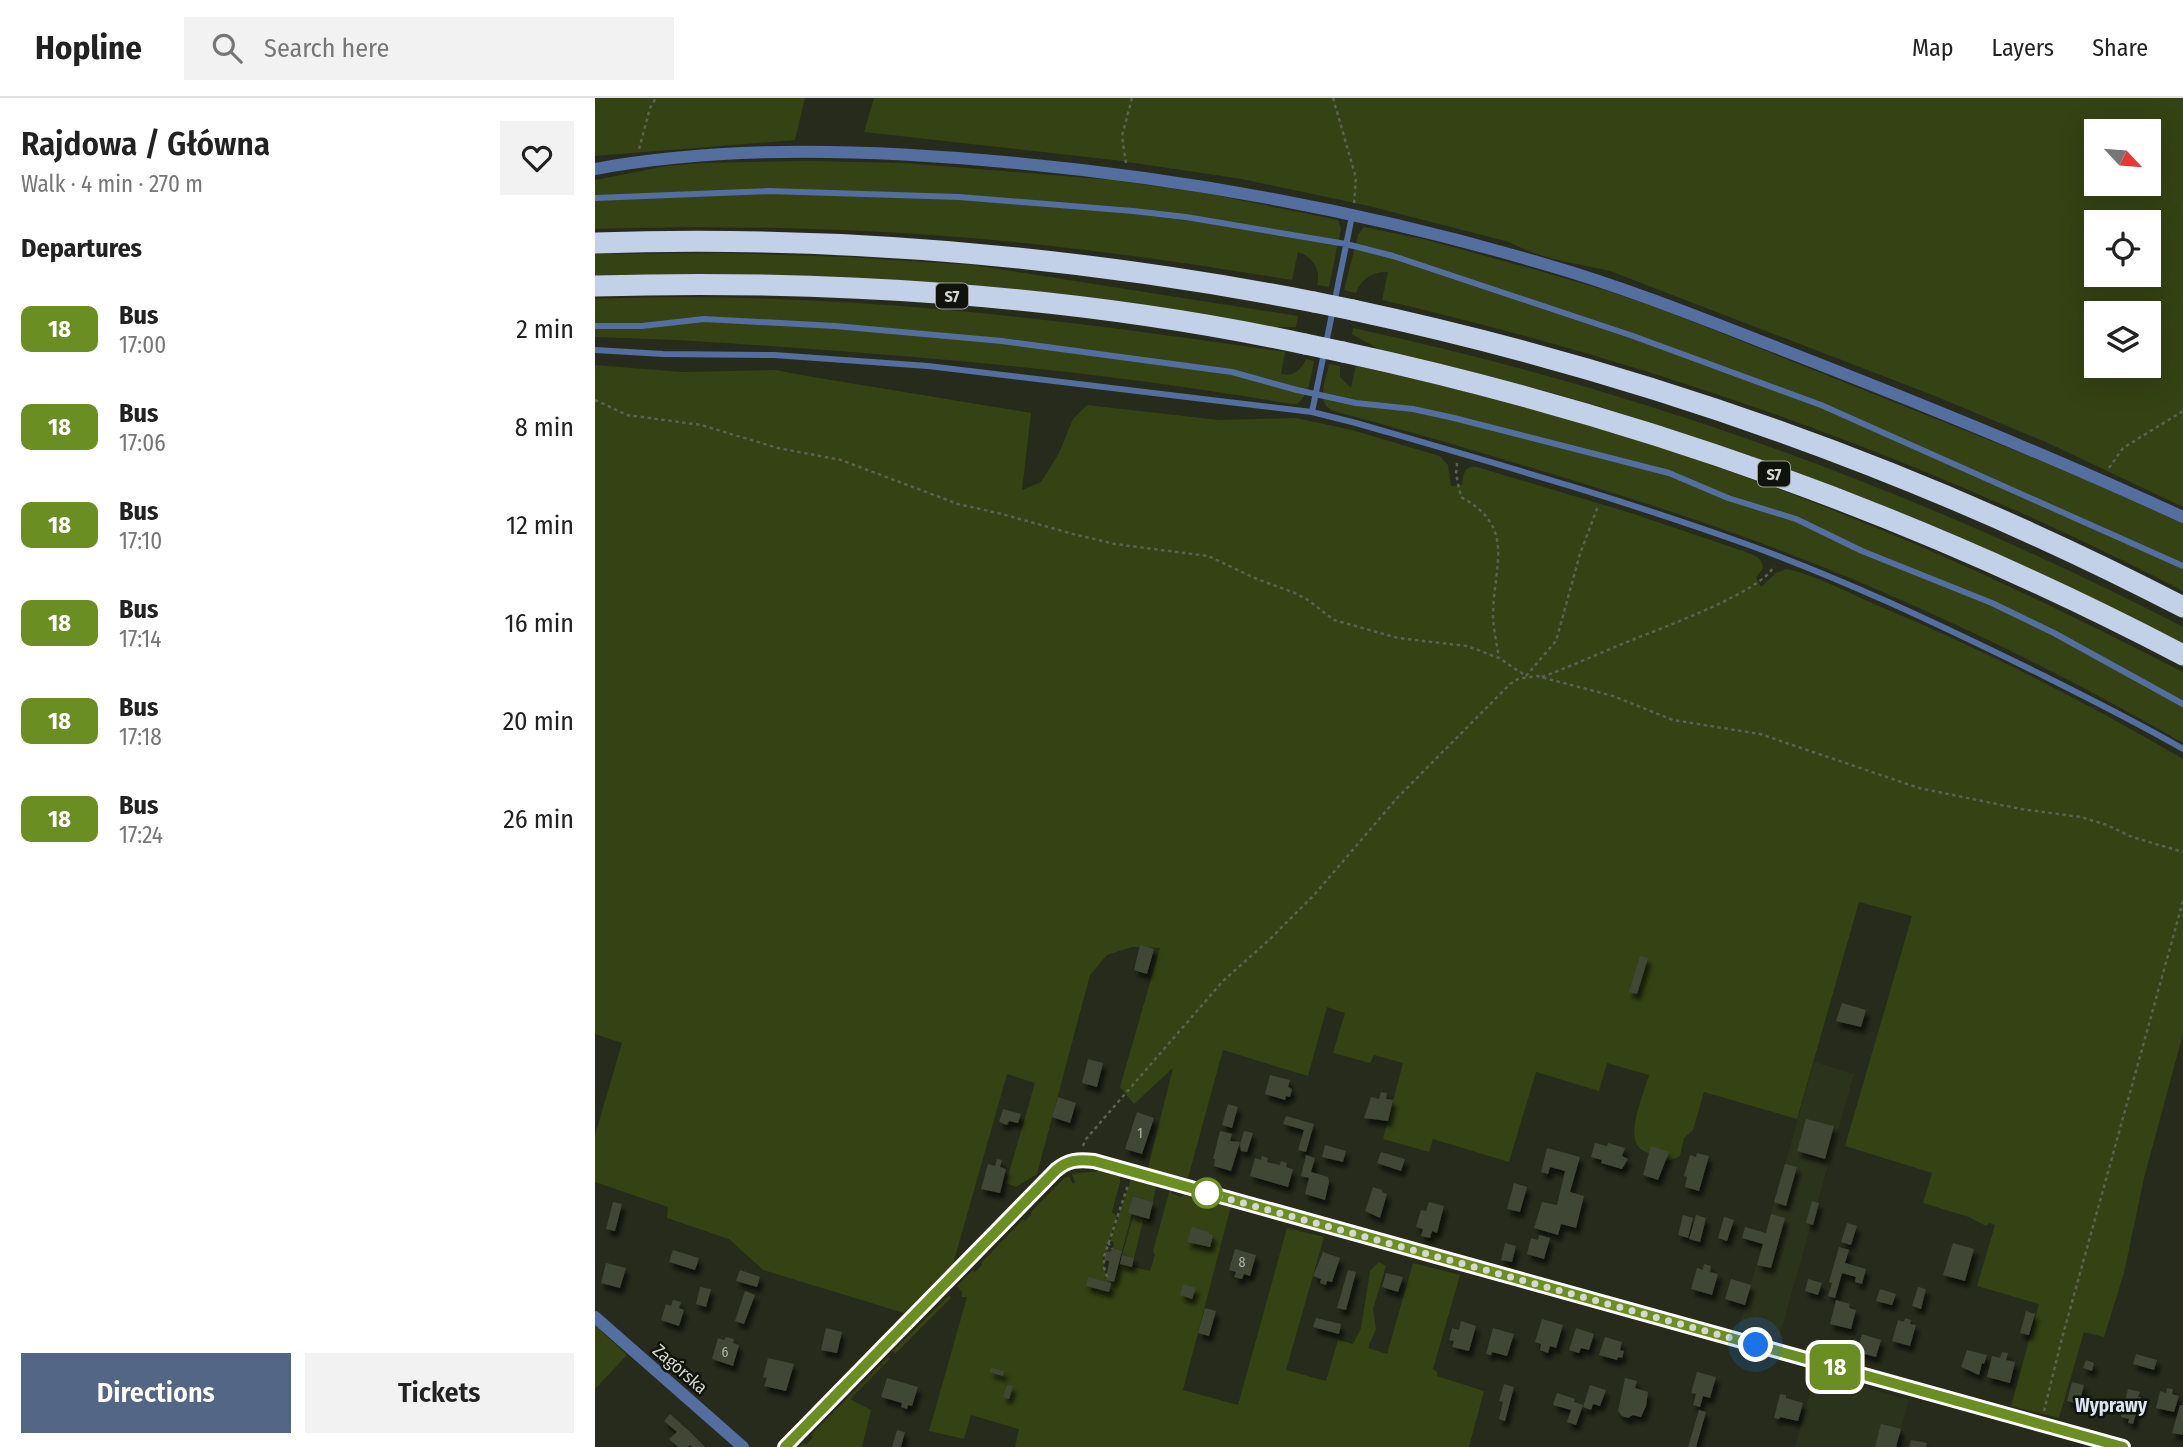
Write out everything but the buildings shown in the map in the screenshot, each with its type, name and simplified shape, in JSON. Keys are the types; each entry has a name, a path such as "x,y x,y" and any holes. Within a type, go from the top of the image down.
{"highway":[{"name":"S7","path":"595,243 800,243 971,253 1114,269 1220,285 1453,332 1651,387 1844,453 1943,493 2084,557 2183,607"},
{"name":"S7","path":"595,286 734,285 897,291 1014,301 1137,316 1305,344 1427,370 1542,400 1685,443 1844,500 1967,551 2183,655"}],"street":[{"path":"595,169 680,156 743,153 883,154 965,158 1129,176 1266,197 1454,238 1631,292 1857,379 2101,480 2183,517"},
{"path":"785,1447 1056,1170 1070,1161 1080,1160 1131,1171 2124,1447"},
{"name":"Zagórska","path":"595,1317 743,1447"}],"lane":[{"path":"595,198 769,191 972,198 1159,214 1346,244 1393,256 1546,306 1760,381 1821,405 2183,566"},
{"path":"1312,412 1352,216"},
{"path":"595,326 642,326 704,319 835,326 1002,341 1232,372 1356,403 1434,413 1669,473 1728,498 1796,519 1862,551 1992,603 2183,704"},
{"path":"595,350 774,355 928,366 1312,412 1602,496 1778,556 1868,592 1973,641 2077,692 2183,750"}],"path":[{"path":"635,163 650,108 656,98"},
{"path":"1129,176 1123,155 1122,136 1132,98"},
{"path":"1333,98 1356,178 1352,216"},
{"path":"595,400 627,415 701,425 778,448 841,460 958,504 1073,534 1115,544 1208,556 1295,593 1334,620 1398,638 1467,646 1499,658 1526,676 1542,677 1619,698 1673,720 1760,734 1908,785 2093,820 2132,837 2183,852"},
{"path":"2101,480 2123,448 2183,411"},
{"path":"1458,453 1456,474 1461,498 1477,506 1491,522 1500,550 1493,617 1499,658"},
{"path":"1080,1160 1086,1139 1223,981 1296,913 1327,881 1398,797 1510,684 1526,676 1556,641 1580,554 1602,496"},
{"path":"1542,677 1711,607 1759,581 1772,571 1778,556"},
{"path":"2041,1424 2061,1342 2183,901"},
{"path":"1107,1277 1103,1260 1131,1171"},
{"path":"1108,1242 1112,1249"}],"shaded area":[{"path":"1814,1062 1854,1074 1778,1341 1738,1330"},
{"path":"1815,1374 1909,1400 1896,1447 1795,1447"}],"green space":[{"path":"595,98 805,98 795,140 595,156"},
{"path":"874,98 2183,98 2183,507 2048,443 1935,396 1610,271 1546,257 1509,242 1369,206 1242,179 1114,160 864,132"},
{"path":"808,161 905,163 1113,180 1210,194 1338,220 1341,229 1329,287 1317,285 1315,264 1298,252 1292,280 1105,252 943,236 695,227 595,229 595,180 666,166"},
{"path":"1364,227 1427,240 1540,271 1661,309 2108,489 2183,524 2183,591 1990,499 1792,420 1589,354 1382,300 1388,272 1368,277 1356,293 1344,290 1358,235"},
{"path":"721,253 973,265 1298,316 1296,327 1266,327 595,278 595,254"},
{"path":"595,299 768,299 941,309 1113,328 1285,352 1281,374 1286,375 1297,372 1306,359 1314,361 1305,395 1297,404 1291,404 1122,379 952,360 747,344 595,337"},
{"path":"1353,328 1462,353 1674,414 1881,489 2083,577 2183,627 2183,645 1986,549 1840,489 1598,406 1382,351 1352,334"},
{"path":"1329,364 1340,366 1340,377 1351,388 1356,366 1528,408 1644,442 1812,502 1953,561 2183,672 2183,743 2088,691 1942,618 1792,555 1613,493 1443,441 1333,411 1324,402 1323,396"},
{"path":"595,365 682,372 776,370 1031,413 1022,490 1041,482 1059,453 1073,419 1087,405 1219,420 1296,418 1352,430 1440,456 1448,465 1451,486 1462,485 1467,469 1477,467 1631,513 1750,554 1759,558 1762,564 1763,568 1756,578 1761,587 1776,573 1786,569 1821,580 2034,677 2183,759 2183,1034 2144,1178 2124,1273 2104,1337 2084,1332 2059,1418 2011,1406 2039,1304 1977,1286 1995,1225 1989,1223 1986,1226 1969,1217 1923,1203 1932,1173 1845,1146 1912,916 1859,902 1797,1119 1704,1092 1693,1130 1684,1138 1680,1156 1667,1161 1645,1152 1635,1140 1636,1116 1649,1075 1607,1063 1599,1091 1536,1072 1509,1162 1433,1139 1429,1152 1383,1139 1403,1063 1374,1055 1370,1063 1333,1053 1345,1013 1327,1007 1308,1076 1223,1050 1188,1178 1148,1168 1173,1068 1134,1104 1120,1087 1160,948 1132,947 1107,955 1090,975 1037,1174 1016,1187 1006,1183 1035,1083 1007,1074 953,1264 904,1313 763,1270 729,1239 667,1218 668,1207 595,1182 595,1135 622,1043 595,1034"},
{"path":"1100,1171 1120,1176 1112,1212 1117,1216 1103,1259 1106,1280 1114,1282 1134,1214 1144,1217 1134,1258 1122,1255 1120,1264 1150,1271 1170,1189 1171,1193 1182,1197 1184,1193 1231,1206 1183,1390 1238,1405 1287,1228 1324,1237 1286,1370 1326,1381 1338,1340 1353,1344 1361,1328 1370,1271 1379,1262 1386,1266 1373,1309 1376,1329 1368,1348 1387,1354 1413,1263 1460,1275 1433,1369 1437,1376 1484,1391 1469,1447 1015,1447 1019,1429 971,1415 964,1439 929,1431 967,1297 962,1297 957,1286 982,1265 1063,1179 1069,1176 1073,1184 1075,1182 1072,1174","holes":["1088,1278 1110,1283 1109,1292 1086,1286"]},
{"path":"1131,1179 1156,1186 1153,1202 1133,1196 1132,1214 1122,1251 1113,1248 1114,1242 1110,1241"},
{"path":"949,1295 951,1298 895,1354 893,1351"},
{"path":"595,1325 627,1355 595,1389"},
{"path":"880,1365 883,1366 850,1399 871,1410 862,1447 800,1447 803,1443 806,1445 813,1437 811,1435"}],"bus line":[{"name":"18","path":"785,1447 1062,1164 1083,1160 2123,1447"}],"district":[{"name":"Wyprawy","path":"2111,1405"}],"route":[{"path":"1207,1193 1756,1345"}]}
